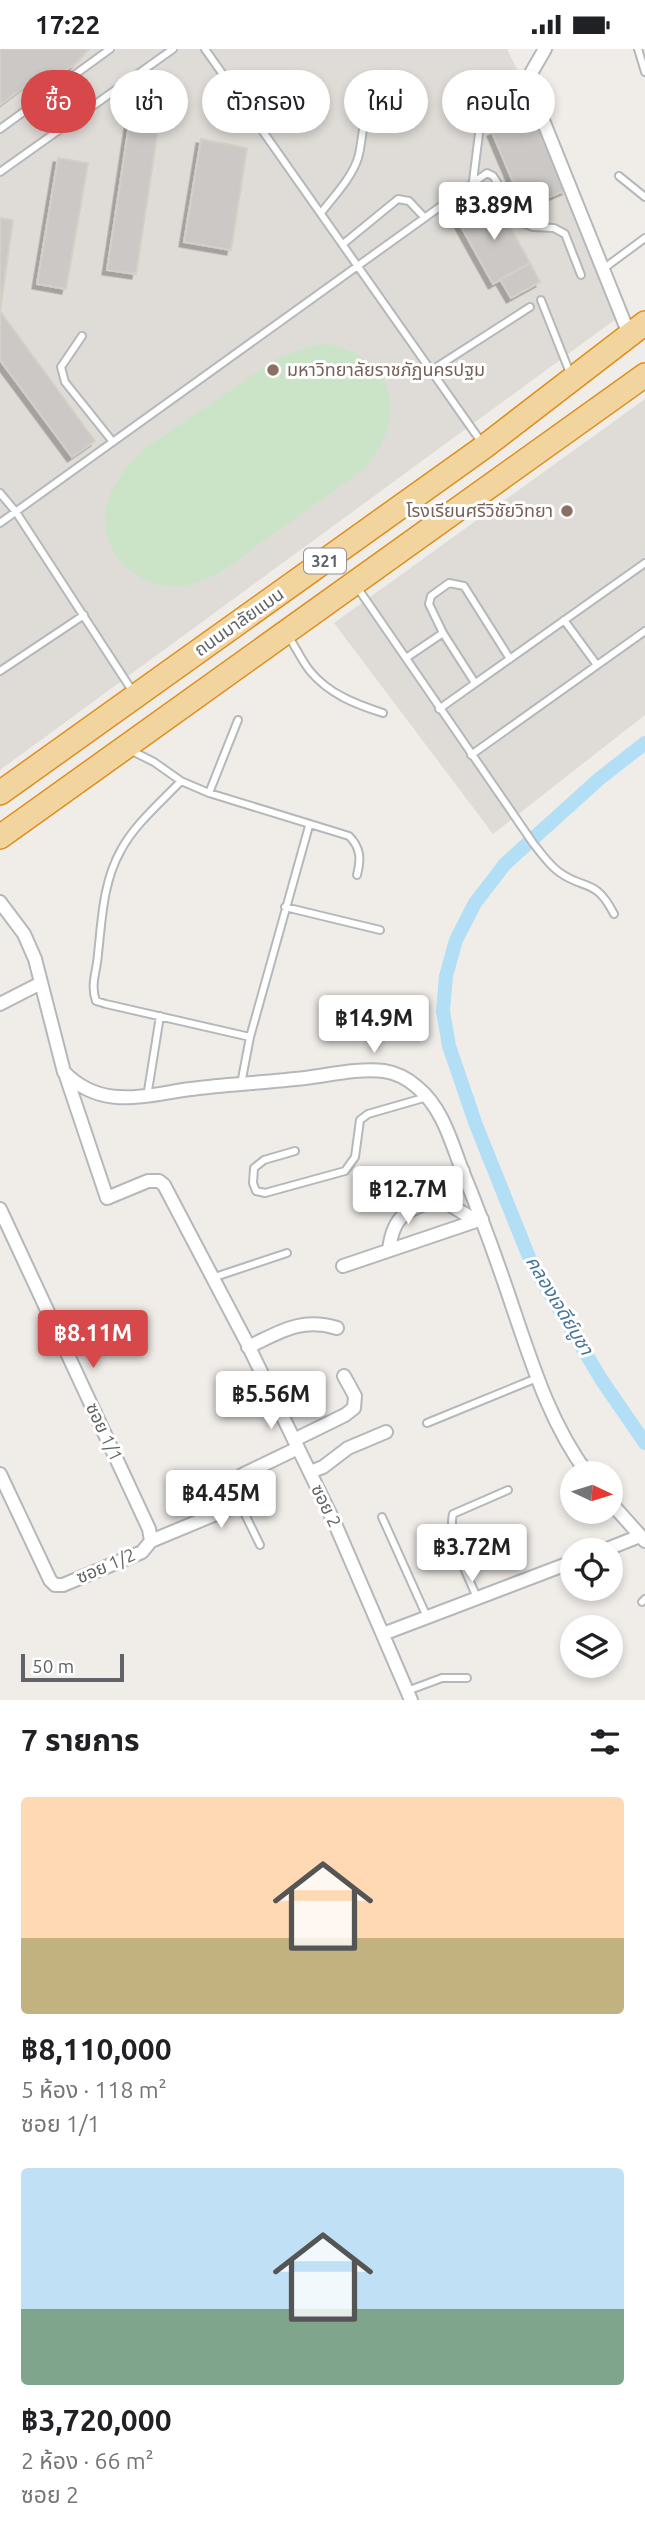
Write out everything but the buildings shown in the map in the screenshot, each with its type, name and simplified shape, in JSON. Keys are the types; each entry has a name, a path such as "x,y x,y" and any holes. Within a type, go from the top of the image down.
{"highway":[{"name":"ถนนมาลัยแมน","path":"0,793 484,447 637,329"},
{"name":"ถนนมาลัยแมน","path":"0,837 645,375"}],"street":[{"path":"545,49 530,75 530,87 603,269 637,329"},
{"path":"0,902 24,935 35,959 64,1072 76,1084 96,1095 147,1097 198,1088 240,1086 361,1071 385,1071 403,1077 426,1097 434,1105 444,1125 537,1378 558,1426 578,1461"},
{"path":"0,1004 41,983"},
{"name":"ซอย 2","path":"64,1072 107,1198 148,1181 159,1181 164,1185 248,1346 336,1526 409,1696"},
{"path":"389,1250 391,1231 399,1218 416,1207 440,1199 463,1171"},
{"path":"440,1199 479,1219"},
{"name":"ซอย 1/1","path":"0,1209 149,1529 151,1541"},
{"path":"343,1266 479,1219"},
{"path":"248,1346 302,1325 317,1322 337,1328"},
{"path":"151,1541 240,1504 237,1487 242,1475 354,1408 355,1396 344,1376"},
{"path":"310,1472 323,1467 348,1448 386,1432"},
{"name":"ซอย 1/2","path":"0,1474 50,1580 55,1585 63,1585 142,1552 151,1541"},
{"path":"623,1517 642,1538 623,1544"},
{"path":"383,1634 560,1567"}],"lane":[{"path":"0,129 110,49"},
{"path":"205,49 484,447"},
{"path":"638,49 645,72"},
{"path":"0,172 169,50"},
{"path":"321,213 354,166 361,133"},
{"path":"473,181 479,133"},
{"path":"0,523 473,181 489,173 523,223 533,227 561,230 565,234 581,275"},
{"path":"619,176 645,197"},
{"path":"343,244 398,199 409,201 424,217"},
{"path":"603,269 645,238"},
{"path":"541,300 573,378"},
{"path":"432,370 530,307"},
{"path":"82,336 61,367 65,381 113,442"},
{"path":"0,492 84,615 134,695"},
{"path":"439,709 645,563"},
{"path":"475,683 443,633 428,601 449,583 464,586 509,659"},
{"path":"354,584 533,843 558,872 598,890 614,913"},
{"path":"0,671 84,615"},
{"path":"564,620 597,665"},
{"path":"471,755 645,631"},
{"path":"286,632 311,672 353,704 383,713"},
{"path":"405,658 443,633"},
{"path":"209,793 238,720"},
{"path":"125,748 154,762 181,781 209,793 309,826 349,836 356,844 360,861 358,875"},
{"path":"181,781 122,847 114,864 103,905 92,989 96,1001 250,1037"},
{"path":"240,1086 250,1037 309,826"},
{"path":"285,907 380,930"},
{"path":"147,1097 160,1016"},
{"path":"295,1151 264,1160 254,1168 253,1183 256,1191 265,1193 345,1171 355,1157 360,1120 368,1114 426,1097"},
{"path":"212,1278 287,1253"},
{"path":"427,1423 537,1378"},
{"path":"478,1599 453,1536 453,1514 508,1490"},
{"path":"240,1504 260,1545"},
{"path":"382,1517 428,1617"},
{"path":"409,1696 442,1678 467,1678"}],"shaded area":[{"name":"มหาวิทยาลัยราชภัฏนครปฐม","path":"0,49 507,49 518,70 442,70 442,133 545,133 620,316 0,770"},
{"name":"โรงเรียนศรีวิชัยวิทยา","path":"645,399 645,715 493,834 334,623"}],"green space":[{"path":"328,344 351,352 369,363 382,377 389,393 391,412 387,431 378,451 363,470 231,565 205,580 178,586 160,584 143,579 129,569 117,556 109,541 105,524 107,505 113,488 133,461 145,448 278,358 313,345"}],"waterway":[{"name":"คลองเจดีย์บูชา","path":"645,743 599,779 505,864 475,903 456,940 446,976 443,1011 449,1046 476,1125 531,1262 601,1379 645,1443"}],"place":[{"name":"มหาวิทยาลัยราชภัฏนครปฐม","path":"273,370"},
{"name":"โรงเรียนศรีวิชัยวิทยา","path":"567,511"}]}
